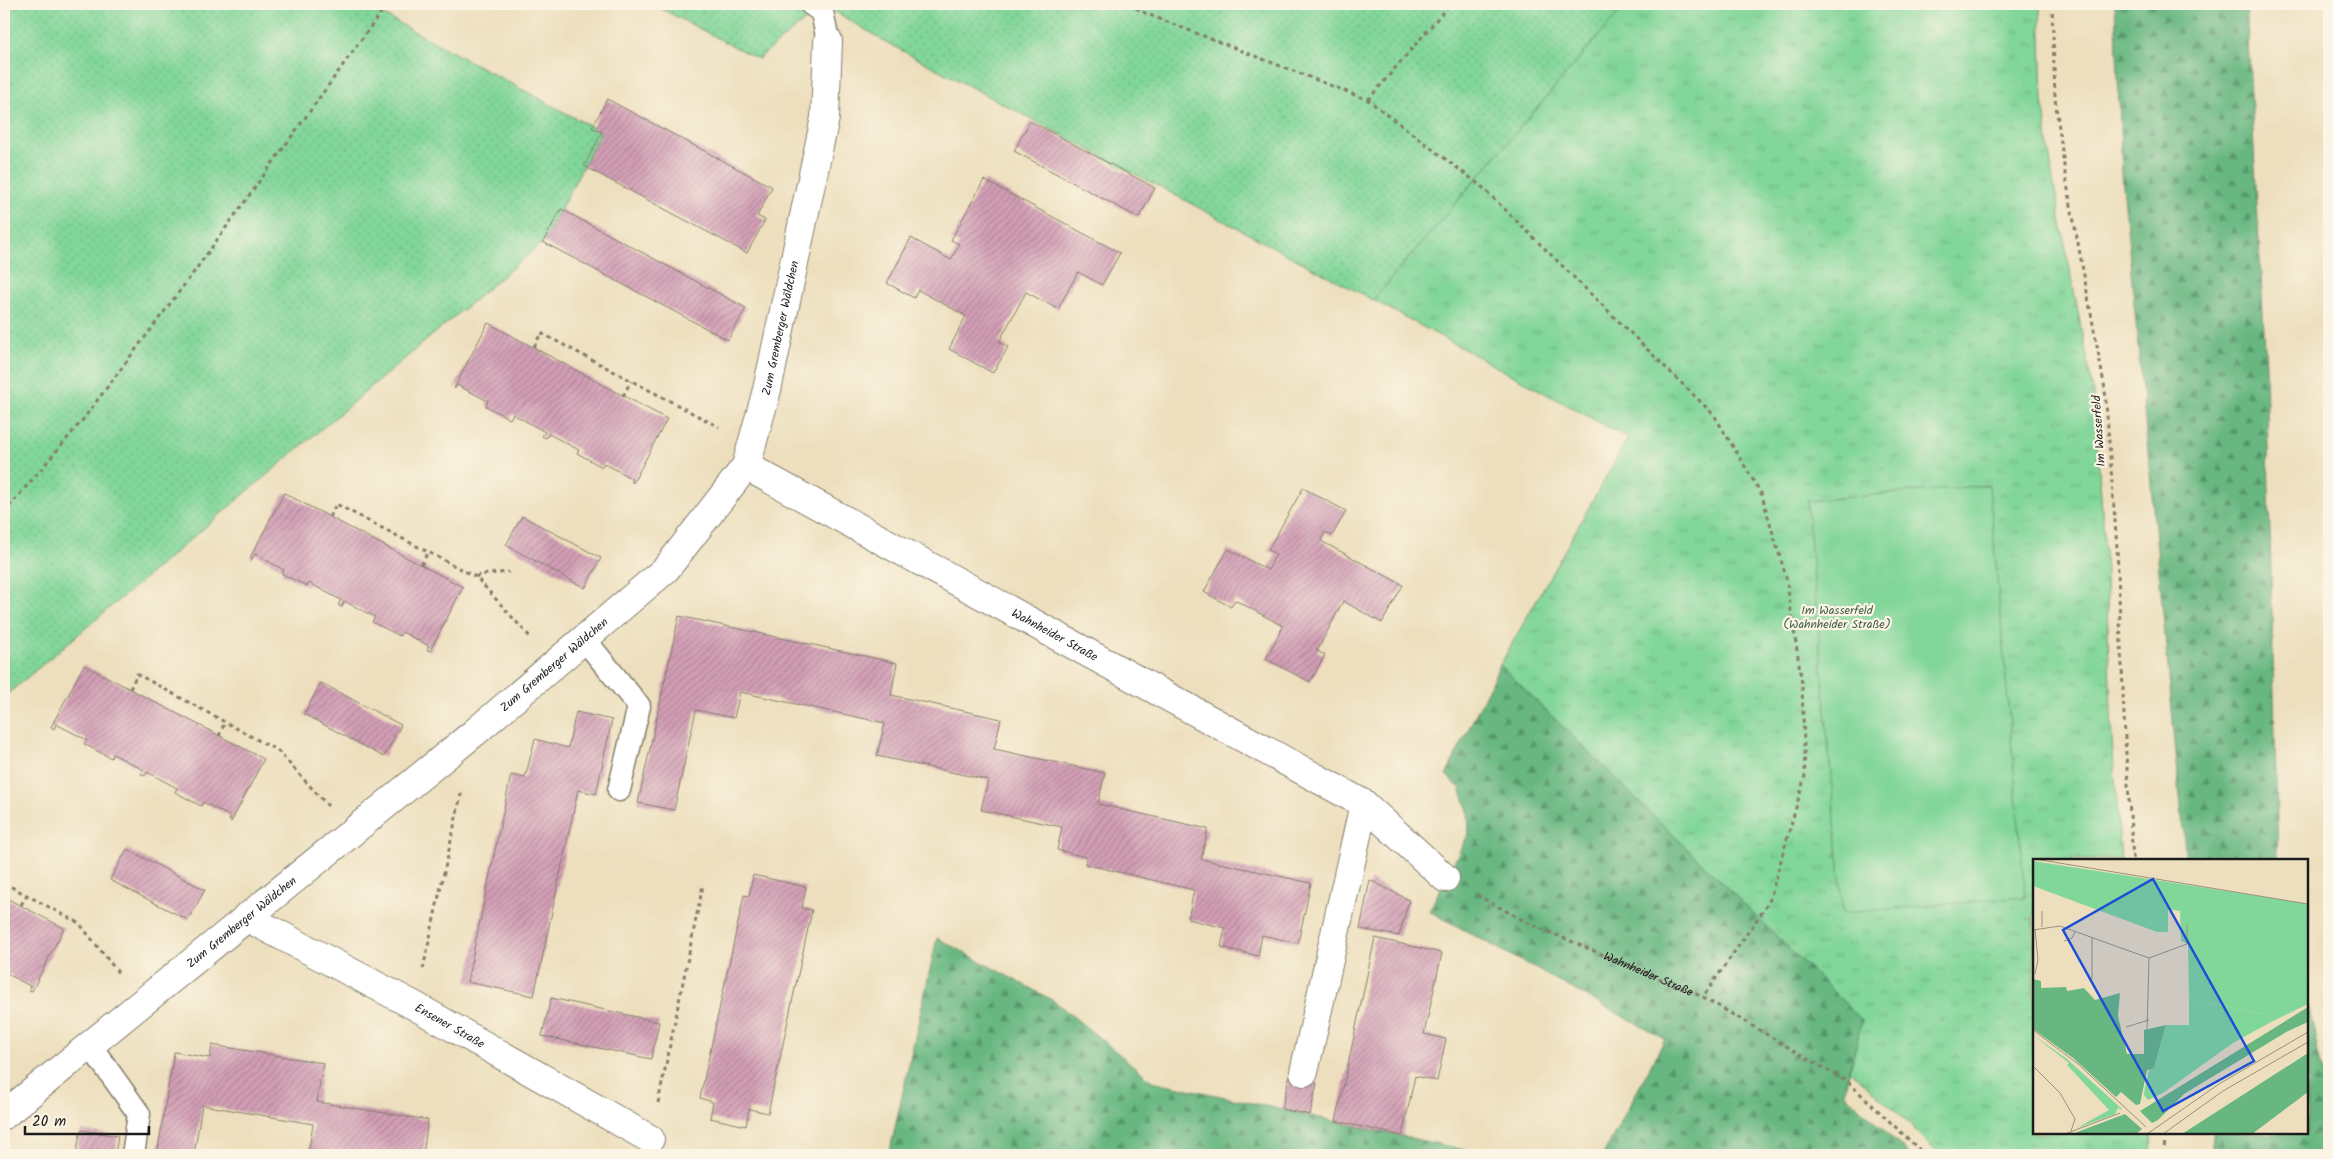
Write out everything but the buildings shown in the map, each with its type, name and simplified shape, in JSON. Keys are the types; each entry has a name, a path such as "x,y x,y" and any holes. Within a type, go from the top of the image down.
{"street":[{"name":"Zum Gremberger Wäldchen","path":"4,1115 474,733 666,569 749,455 769,380 825,118 828,41"},
{"name":"Wahnheider Straße","path":"749,455 1364,804 1445,878"},
{"path":"1304,1072 1364,804"},
{"name":"Ensener Straße","path":"246,917 415,1006 650,1139"}],"lane":[{"path":"811,4 822,12 828,41"},
{"path":"584,639 639,706 619,790"},
{"path":"90,1044 139,1114 133,1155"}],"path":[{"path":"4,514 80,422 188,280 387,4"},
{"path":"1129,4 1147,14 1368,100 1481,186 1714,415 1761,493 1786,577 1802,684 1805,776 1769,902 1703,997"},
{"path":"1368,100 1450,4"},
{"name":"Im Wasserfeld","path":"2052,4 2055,98 2065,173 2105,389 2117,548 2125,738 2133,859"},
{"path":"534,348 541,333 631,381 749,455"},
{"path":"623,396 631,381"},
{"path":"330,517 336,504 476,577 554,665"},
{"path":"421,565 428,552"},
{"path":"476,577 479,575 509,572"},
{"path":"130,689 137,674 278,750 351,832"},
{"path":"219,736 225,722"},
{"path":"415,1006 474,733"},
{"name":"Wahnheider Straße","path":"1445,878 1528,923 1703,997 1849,1083 1926,1155"},
{"path":"4,882 79,924 142,1002"},
{"path":"650,1139 703,885"},
{"path":"21,906 27,895"},
{"path":"2164,1155 2165,1134"}],"green space":[{"path":"17,4 374,4 371,8 601,132 544,241 4,697 4,21"},
{"path":"652,4 1626,4 1373,300 884,41 824,5 758,59"},
{"name":"Im Wasserfeld (Wahnheider Straße)","path":"1626,4 2040,4 2043,99 2052,175 2093,391 2105,549 2112,739 2121,859 2033,859 2033,1134 2152,1134 2151,1155 1939,1155 1907,1121 1850,1071 1862,1020 1500,665 1628,438 1373,300"},
{"path":"2115,4 2246,4 2266,368 2278,859 2186,859 2122,174"},
{"path":"1989,485 2025,897 1843,913 1807,501"},
{"path":"1500,665 1862,1020 1844,1093 1910,1155 1603,1155 1665,1039 1429,911 1469,833 1468,810 1460,788 1446,775"},
{"path":"937,938 1054,1001 1152,1081 1465,1150 1475,1155 889,1155"},
{"path":"2308,1003 2329,1105 2329,1155 2213,1155 2211,1134 2308,1134"}]}
